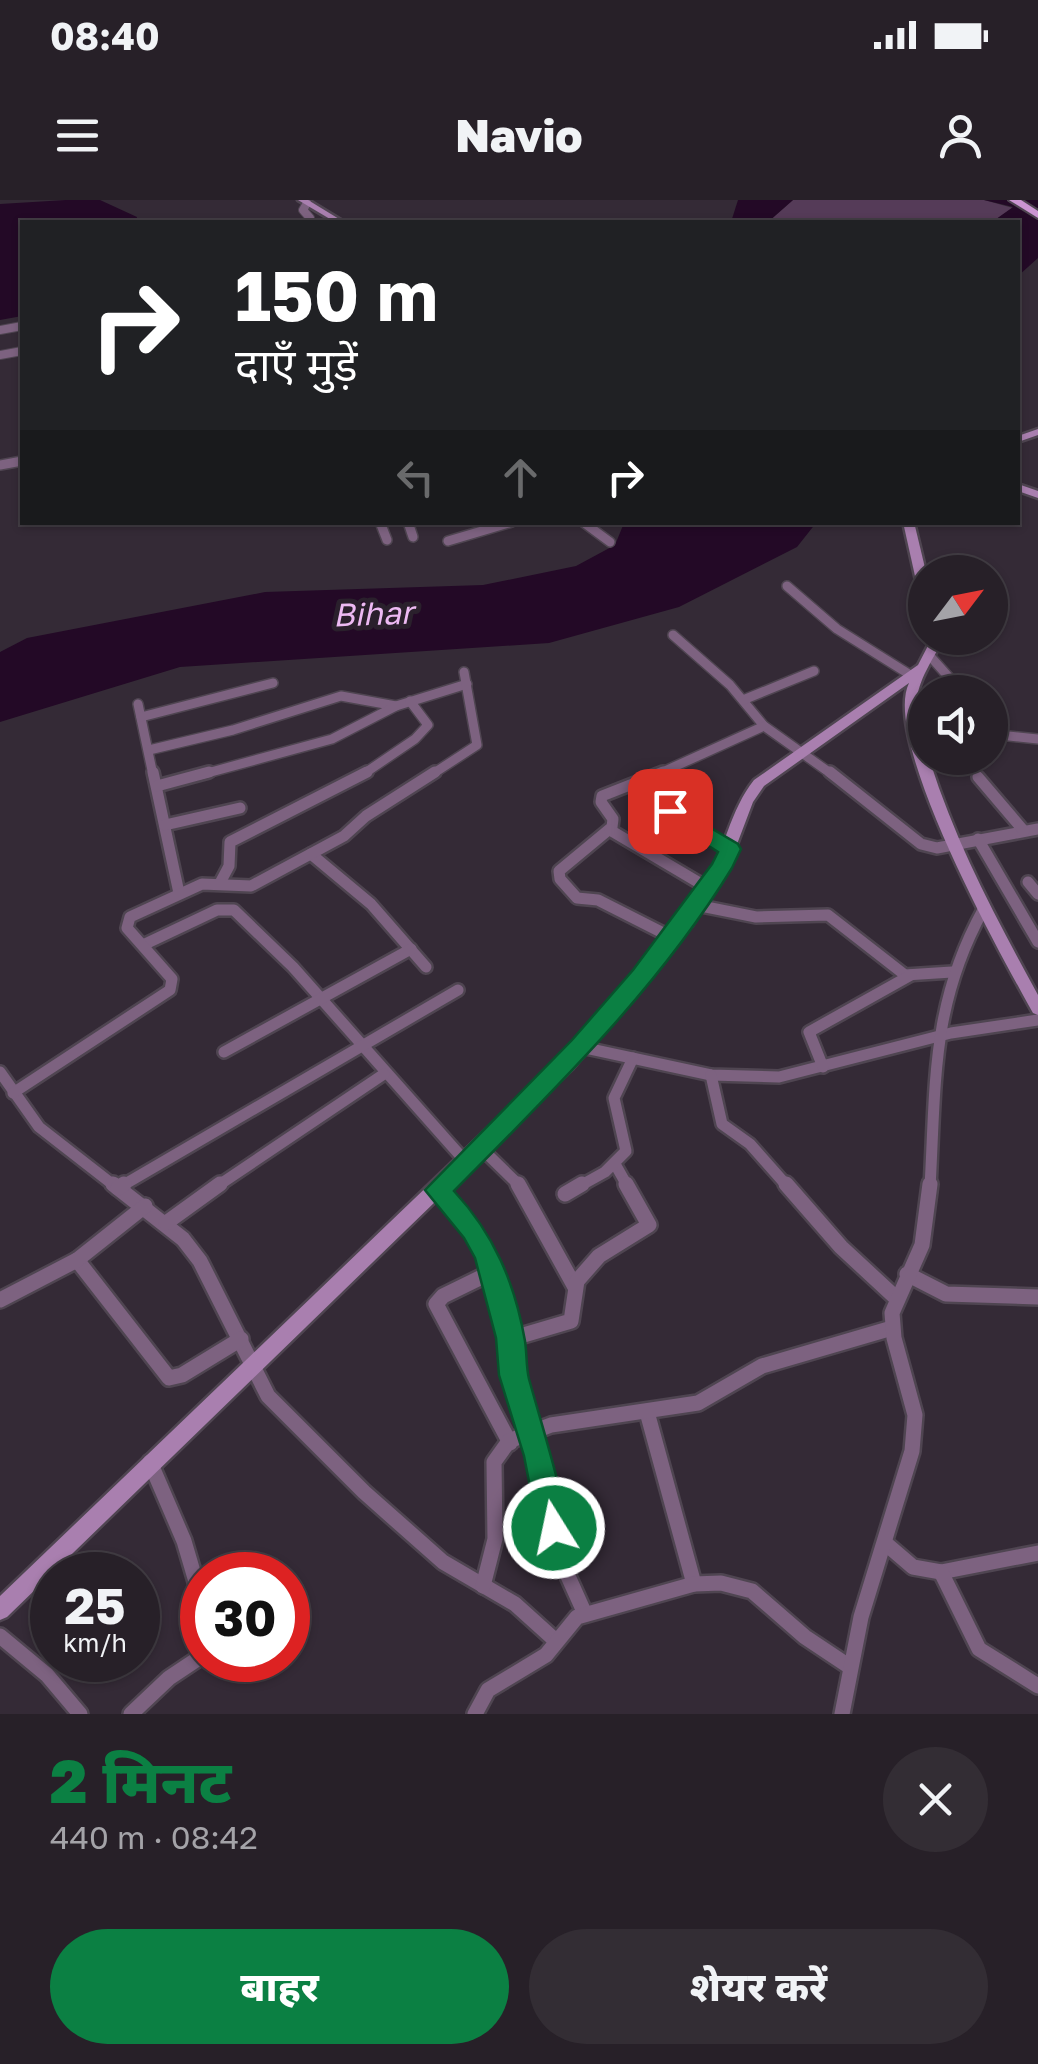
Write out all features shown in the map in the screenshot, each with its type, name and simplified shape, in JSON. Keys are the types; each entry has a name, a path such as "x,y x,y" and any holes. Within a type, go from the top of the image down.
{"main road":[{"path":"1014,200 1038,215"},
{"path":"1026,200 1038,207"}],"street":[{"path":"305,202 336,220"},
{"path":"381,525 387,540"},
{"path":"409,525 414,536"},
{"path":"588,525 610,542"},
{"path":"909,525 916,555"},
{"path":"448,540 483,526"},
{"path":"787,586 838,630 935,675"},
{"path":"673,635 721,676 764,726 804,752 920,844 931,848 1038,829"},
{"path":"929,655 910,706 930,787 983,910 1038,1009"},
{"path":"0,1610 150,1462 438,1190 580,1047 708,888 730,849 753,790 922,667"},
{"path":"743,700 814,671"},
{"path":"14,1093 170,990 172,979 127,928 127,920 202,884 220,883 245,889 311,854 477,745 466,678 396,706 332,739 157,786"},
{"path":"141,717 273,683"},
{"path":"148,750 233,730 341,696 396,706"},
{"path":"220,883 229,866 226,849 230,842 388,758 424,732 426,722 410,701"},
{"path":"138,704 178,893"},
{"path":"672,936 601,902 578,898 560,879 561,867 610,830 613,820 600,802 602,796 712,752 764,726"},
{"path":"1008,736 1038,740"},
{"path":"978,777 1024,830"},
{"path":"165,825 240,808"},
{"path":"670,811 730,849"},
{"path":"610,830 708,888"},
{"path":"978,839 1038,942"},
{"path":"311,854 354,887 426,967"},
{"path":"1028,882 1038,894"},
{"path":"696,904 756,918 828,916 903,973 952,972"},
{"path":"143,945 228,908 282,956 466,1162"},
{"path":"842,1714 864,1603 906,1480 915,1426 914,1407 892,1328 896,1298 924,1235 936,1037 952,972 965,938 983,910"},
{"path":"224,1052 297,1008 411,949"},
{"path":"823,1067 809,1032 911,975"},
{"path":"118,1188 458,990"},
{"path":"580,1047 712,1074 779,1077 936,1037 1038,1020"},
{"path":"566,1194 615,1164 627,1146 614,1098 633,1058"},
{"path":"0,1072 38,1127 166,1223 200,1261 254,1364 262,1390 364,1492 443,1562 514,1604 556,1641"},
{"path":"166,1223 309,1120 384,1074"},
{"path":"712,1074 722,1124 750,1144 842,1247 896,1298"},
{"path":"481,1148 524,1190 574,1287"},
{"path":"510,1338 571,1321 574,1287 593,1261 649,1225 615,1164"},
{"path":"438,1190 474,1230 492,1272 563,1565 585,1614"},
{"path":"0,1300 77,1260 144,1206"},
{"path":"77,1260 169,1378 182,1375 241,1339"},
{"path":"492,1272 443,1296 436,1304 510,1443"},
{"path":"907,1274 946,1294 1038,1297"},
{"path":"483,1586 495,1540 491,1464 496,1453 510,1443 531,1430 698,1402 762,1366 892,1328"},
{"path":"648,1412 694,1584"},
{"path":"150,1462 187,1552"},
{"path":"886,1543 913,1567 941,1572 1038,1553"},
{"path":"941,1572 979,1649 1038,1686"},
{"path":"475,1714 488,1690 542,1659 570,1622 585,1614 694,1584 721,1583 752,1591 806,1637 850,1667"},
{"path":"0,1636 47,1675 80,1714"},
{"path":"131,1714 180,1671"}],"shaded area":[{"path":"793,200 984,200 1013,208 995,220 770,220"}],"water":[{"path":"100,200 137,217 20,220 20,316 0,320 0,204"},
{"path":"738,200 793,200 770,220 732,220"},
{"path":"984,200 1038,200 1038,258 1020,274 1020,220 995,220 1013,207"},
{"name":"Bihar","path":"623,525 814,525 797,547 679,607 549,643 180,667 0,722 0,652 27,638 265,592 483,585 576,566 615,545"}],"route":[{"path":"554,1528 488,1256 474,1230 438,1190 566,1064 641,976 722,868 730,849 670,811"}]}
